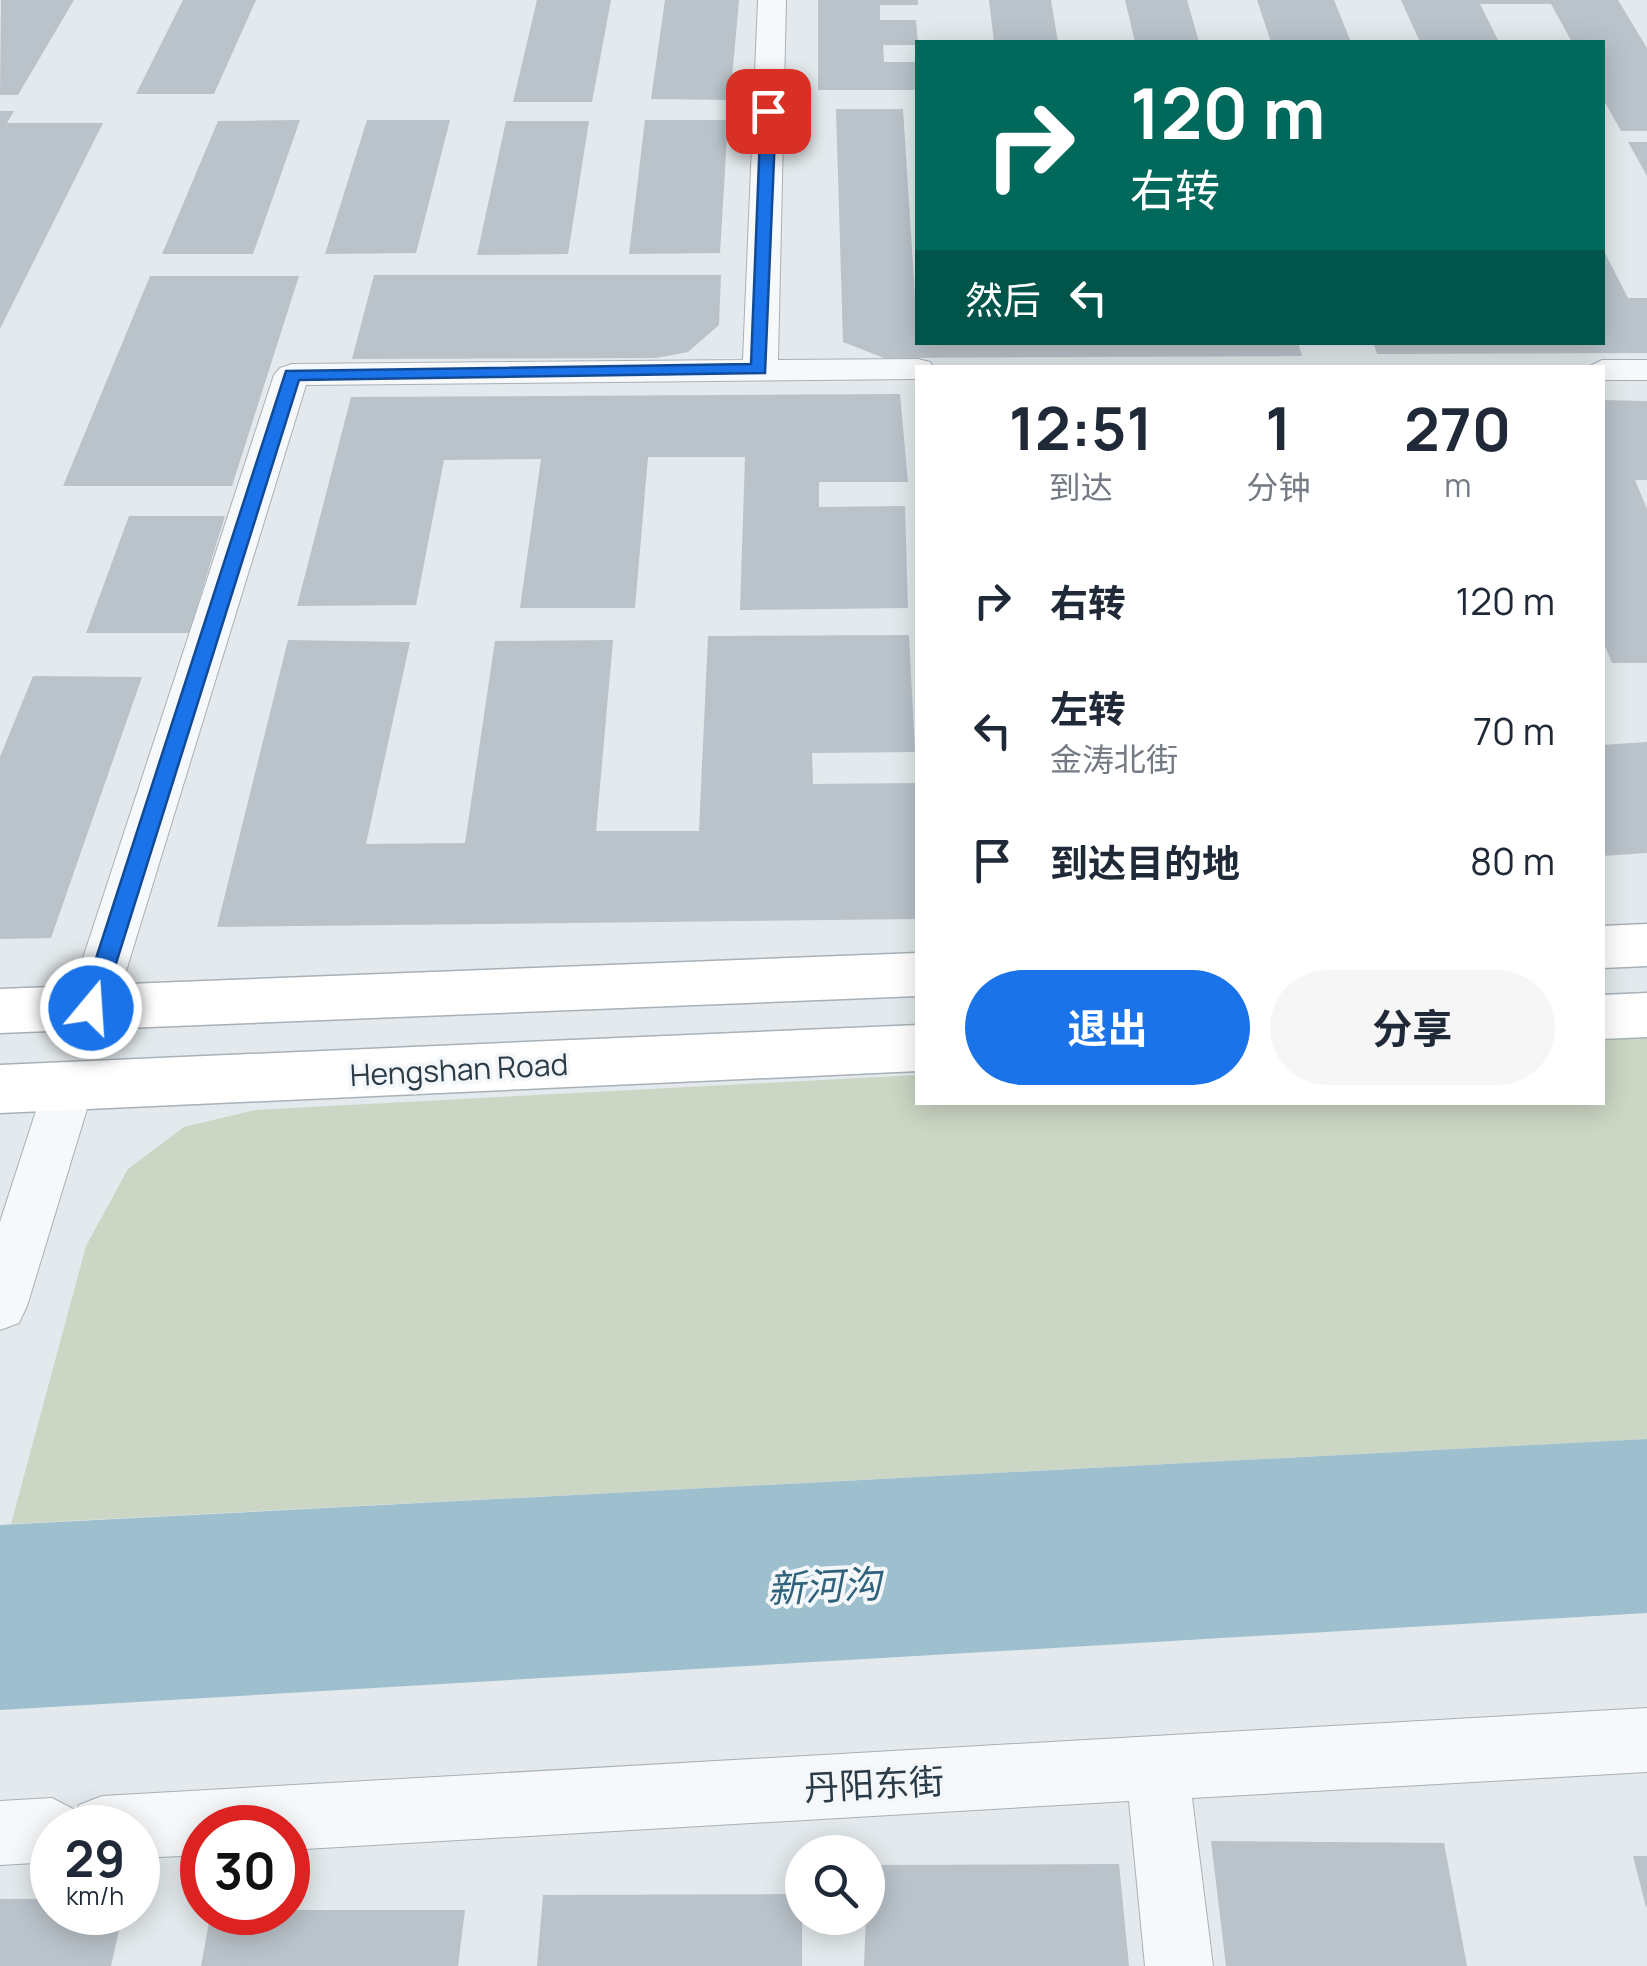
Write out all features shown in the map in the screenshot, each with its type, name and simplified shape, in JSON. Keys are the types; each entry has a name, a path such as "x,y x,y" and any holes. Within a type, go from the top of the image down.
{"street":[{"path":"760,369 772,0"},
{"path":"91,1008 292,375 915,369"},
{"path":"1605,370 1647,370"},
{"path":"1605,947 1647,945"},
{"path":"0,1011 915,974"},
{"path":"1605,1017 1647,1015"},
{"name":"Hengshan Road","path":"0,1089 915,1048"},
{"path":"0,1306 69,1086"},
{"name":"丹阳东街","path":"160,1825 1647,1740"},
{"path":"1157,1768 1180,1966"},
{"path":"0,1833 30,1831"}],"green space":[{"path":"1647,1036 1647,1439 11,1524 86,1246 128,1169 184,1127 255,1110 915,1075 915,1105 1605,1105 1605,1038"}],"water":[{"name":"新河沟","path":"1647,1439 1647,1613 0,1710 0,1525"}],"building":[{"path":"1,0 74,0 18,95 0,95"},
{"path":"183,0 256,0 214,94 136,94"},
{"path":"537,0 611,0 592,102 513,102"},
{"path":"665,0 739,0 730,100 651,99"},
{"path":"818,0 918,0 918,5 880,5 880,20 916,20 915,45 883,45 884,62 915,62 915,90 818,90"},
{"path":"989,0 1051,0 1058,40 994,40"},
{"path":"1125,0 1187,0 1198,40 1135,40"},
{"path":"1257,0 1334,0 1350,40 1270,40"},
{"path":"1401,0 1618,0 1647,48 1647,131 1621,131 1605,102 1605,40 1571,40 1551,4 1480,4 1498,40 1419,40"},
{"path":"836,109 903,109 915,345 1299,345 1302,356 884,358 843,342"},
{"path":"0,111 14,111 7,123 103,123 0,329"},
{"path":"300,120 253,254 162,254 218,121"},
{"path":"367,120 450,120 416,253 325,254"},
{"path":"645,120 728,120 720,253 629,254"},
{"path":"506,121 589,121 568,254 477,255"},
{"path":"1628,142 1647,142 1647,176"},
{"path":"1605,253 1628,298 1647,298 1647,353 1377,354 1374,345 1605,345"},
{"path":"374,275 721,275 719,325 688,352 656,358 352,359"},
{"path":"150,276 299,276 232,486 63,486"},
{"path":"900,394 908,482 819,482 819,507 905,506 908,608 740,610 745,457 648,457 635,608 520,608 541,459 444,460 416,605 297,606 351,397"},
{"path":"1605,400 1647,401 1647,480 1635,480 1647,509 1647,663 1612,663 1605,646"},
{"path":"129,516 225,516 189,633 86,633"},
{"path":"909,635 915,752 812,753 813,784 915,783 915,919 217,927 288,640 410,642 366,844 465,843 495,641 613,640 596,831 699,831 708,636"},
{"path":"33,676 142,677 51,938 0,939 0,757"},
{"path":"1647,742 1647,853 1605,856 1605,745"},
{"path":"1211,1841 1444,1843 1467,1966 1226,1966"},
{"path":"1633,1856 1647,1856 1646,1907"},
{"path":"1119,1864 1129,1966 864,1966 865,1935 885,1935 885,1865"},
{"path":"785,1894 785,1935 802,1935 802,1966 537,1966 543,1895"},
{"path":"0,1899 30,1899 30,1935 118,1935 111,1966 0,1966"},
{"path":"310,1910 465,1910 458,1966 201,1966 207,1935 310,1935"}],"route":[{"path":"91,1008 292,375 760,369 768,111"}]}
